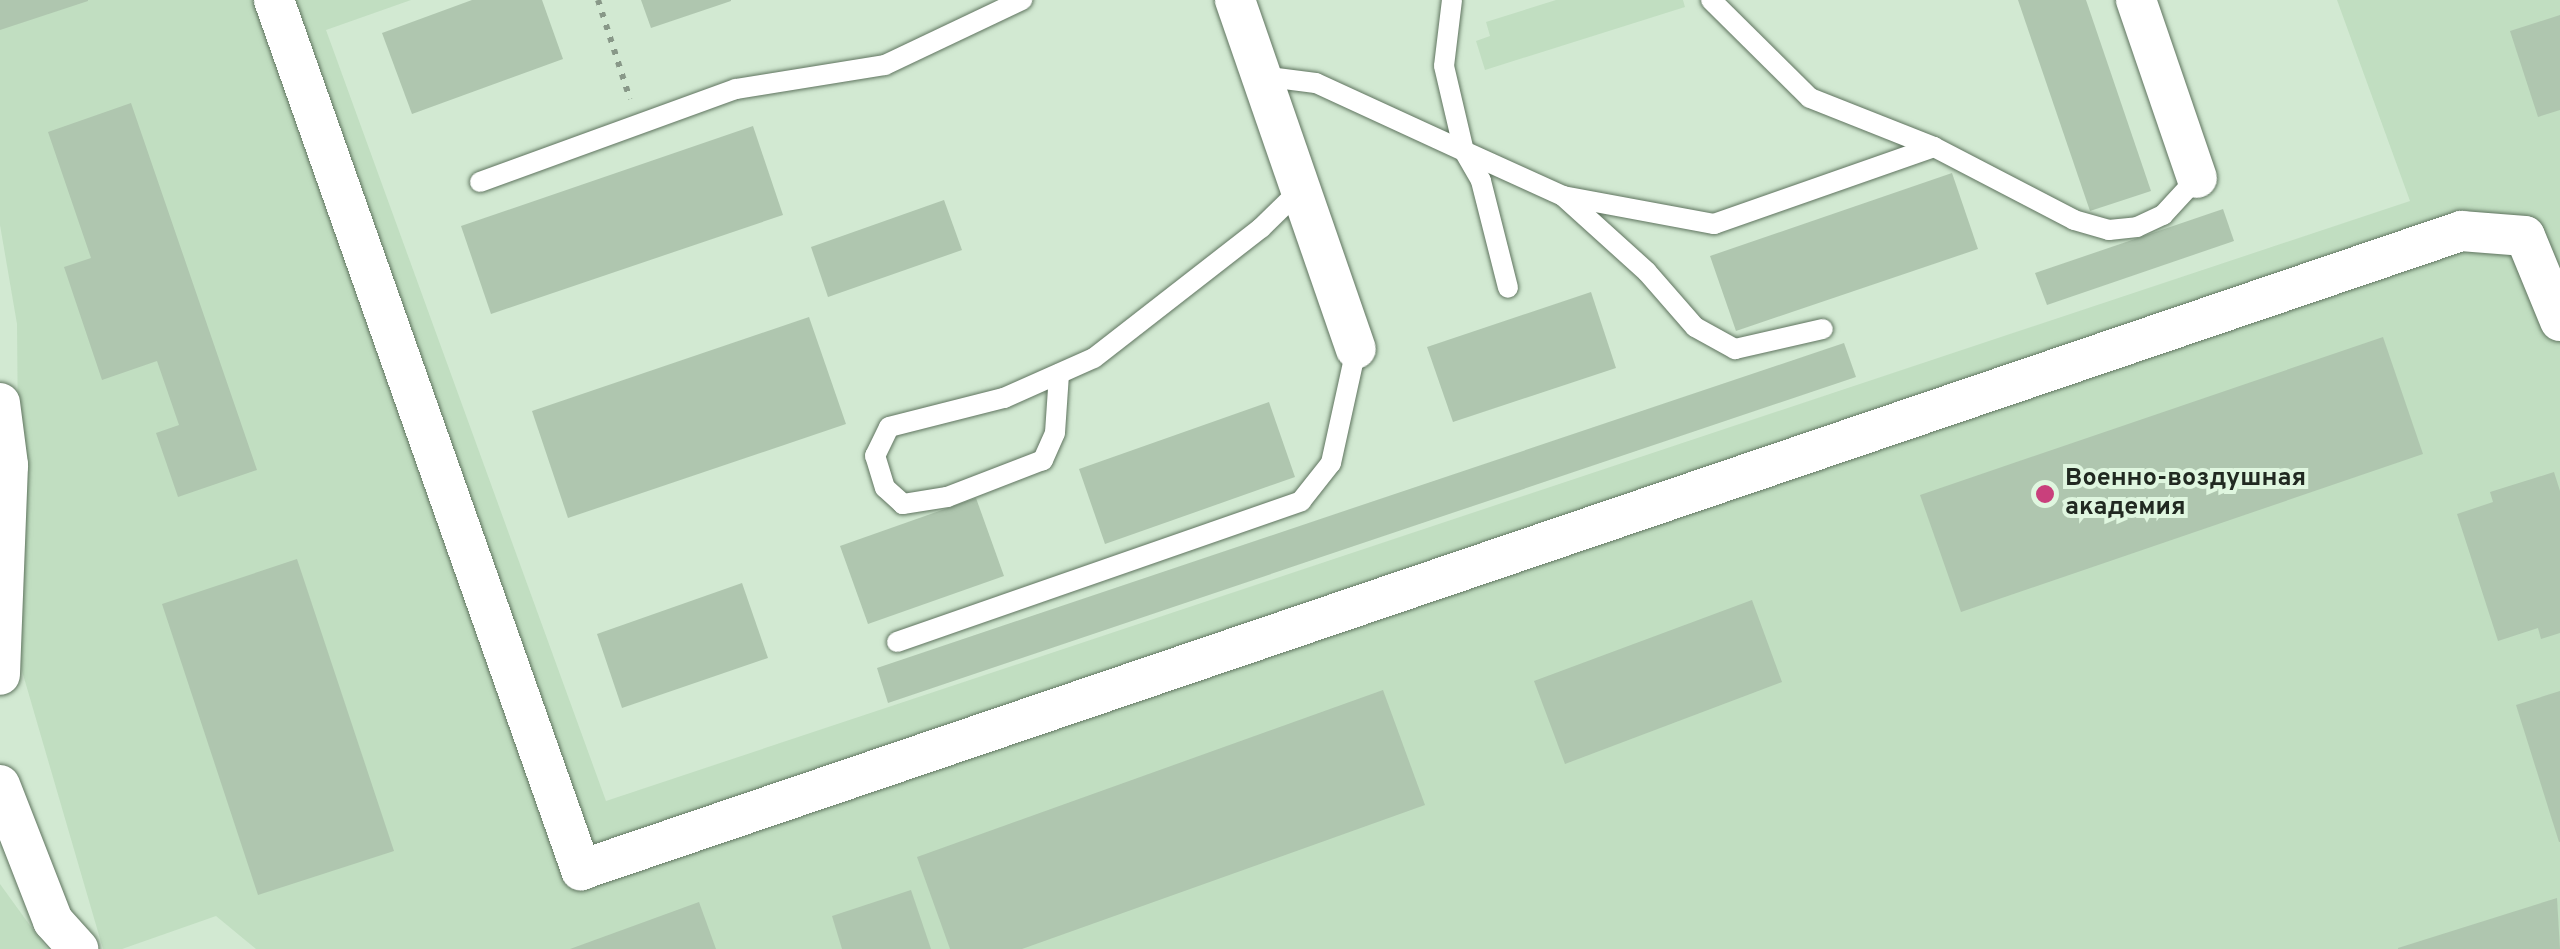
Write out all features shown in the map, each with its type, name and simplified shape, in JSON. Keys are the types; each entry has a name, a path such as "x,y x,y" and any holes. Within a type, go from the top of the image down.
{"street":[{"path":"274,0 581,870 2461,231 2525,236 2560,322"},
{"path":"1234,0 1356,349"},
{"path":"2136,0 2197,178"},
{"path":"0,403 8,465 0,675"},
{"path":"0,785 53,921 78,949"}],"lane":[{"path":"480,182 736,88 885,65 1022,0"},
{"path":"1452,0 1444,66 1464,151 1490,212 1508,288"},
{"path":"1711,0 1810,98 1934,147 2021,195 2110,230 2163,215 2197,178"},
{"path":"1262,76 1316,83 1563,196 1714,224 1934,147"},
{"path":"1059,374 1055,433 1043,460 947,497 903,504 886,488 875,456 890,427 1004,398 1094,358 1189,286 1301,189"},
{"path":"1563,196 1647,272 1695,326 1736,349 1823,329"},
{"path":"897,642 1301,501 1332,464 1356,349"}],"path":[{"path":"598,0 638,124"}],"shaded area":[{"name":"Военно-воздушная академия","path":"0,0 411,0 326,30 606,801 2410,201 2337,0 2560,0 2560,949 256,949 216,916 122,949 103,949 20,664 17,324 0,225"},
{"path":"1556,0 1683,0 1685,7 1485,70 1476,41 1490,36 1486,22"},
{"path":"0,884 47,949 0,949"}],"building":[{"path":"0,0 88,0 88,1 0,30"},
{"path":"472,0 542,0 563,59 412,114 382,33"},
{"path":"641,0 731,0 731,1 651,28"},
{"path":"2018,0 2086,0 2151,191 2090,211"},
{"path":"2560,15 2560,110 2538,117 2510,31"},
{"path":"131,103 257,470 178,497 156,433 179,425 157,361 102,380 64,267 91,258 48,132"},
{"path":"753,126 783,215 491,314 461,226"},
{"path":"1952,173 1978,249 1736,331 1710,256"},
{"path":"944,200 962,250 828,297 811,247"},
{"path":"2223,209 2234,241 2047,305 2035,273"},
{"path":"1591,292 1616,368 1453,422 1427,347"},
{"path":"809,317 846,424 568,518 532,411"},
{"path":"2383,337 2423,454 1961,612 1920,495"},
{"path":"1844,343 1856,377 888,703 877,668"},
{"path":"1269,402 1295,477 1105,544 1079,469"},
{"path":"2554,472 2560,491 2560,633 2541,639 2538,628 2498,641 2457,514 2493,502 2490,492"},
{"path":"976,498 1004,576 868,624 840,546"},
{"path":"297,559 394,851 258,895 162,604"},
{"path":"742,583 768,658 622,708 597,634"},
{"path":"1752,600 1782,682 1565,764 1534,681"},
{"path":"1383,690 1425,805 1022,949 950,949 917,857"},
{"path":"2560,691 2560,842 2559,842 2516,705"},
{"path":"911,890 931,949 842,949 832,916"},
{"path":"2557,898 2560,949 2398,949 2398,948"},
{"path":"699,902 716,949 570,949"}],"place":[{"name":"Военно-воздушная академия","path":"2045,494"}]}
